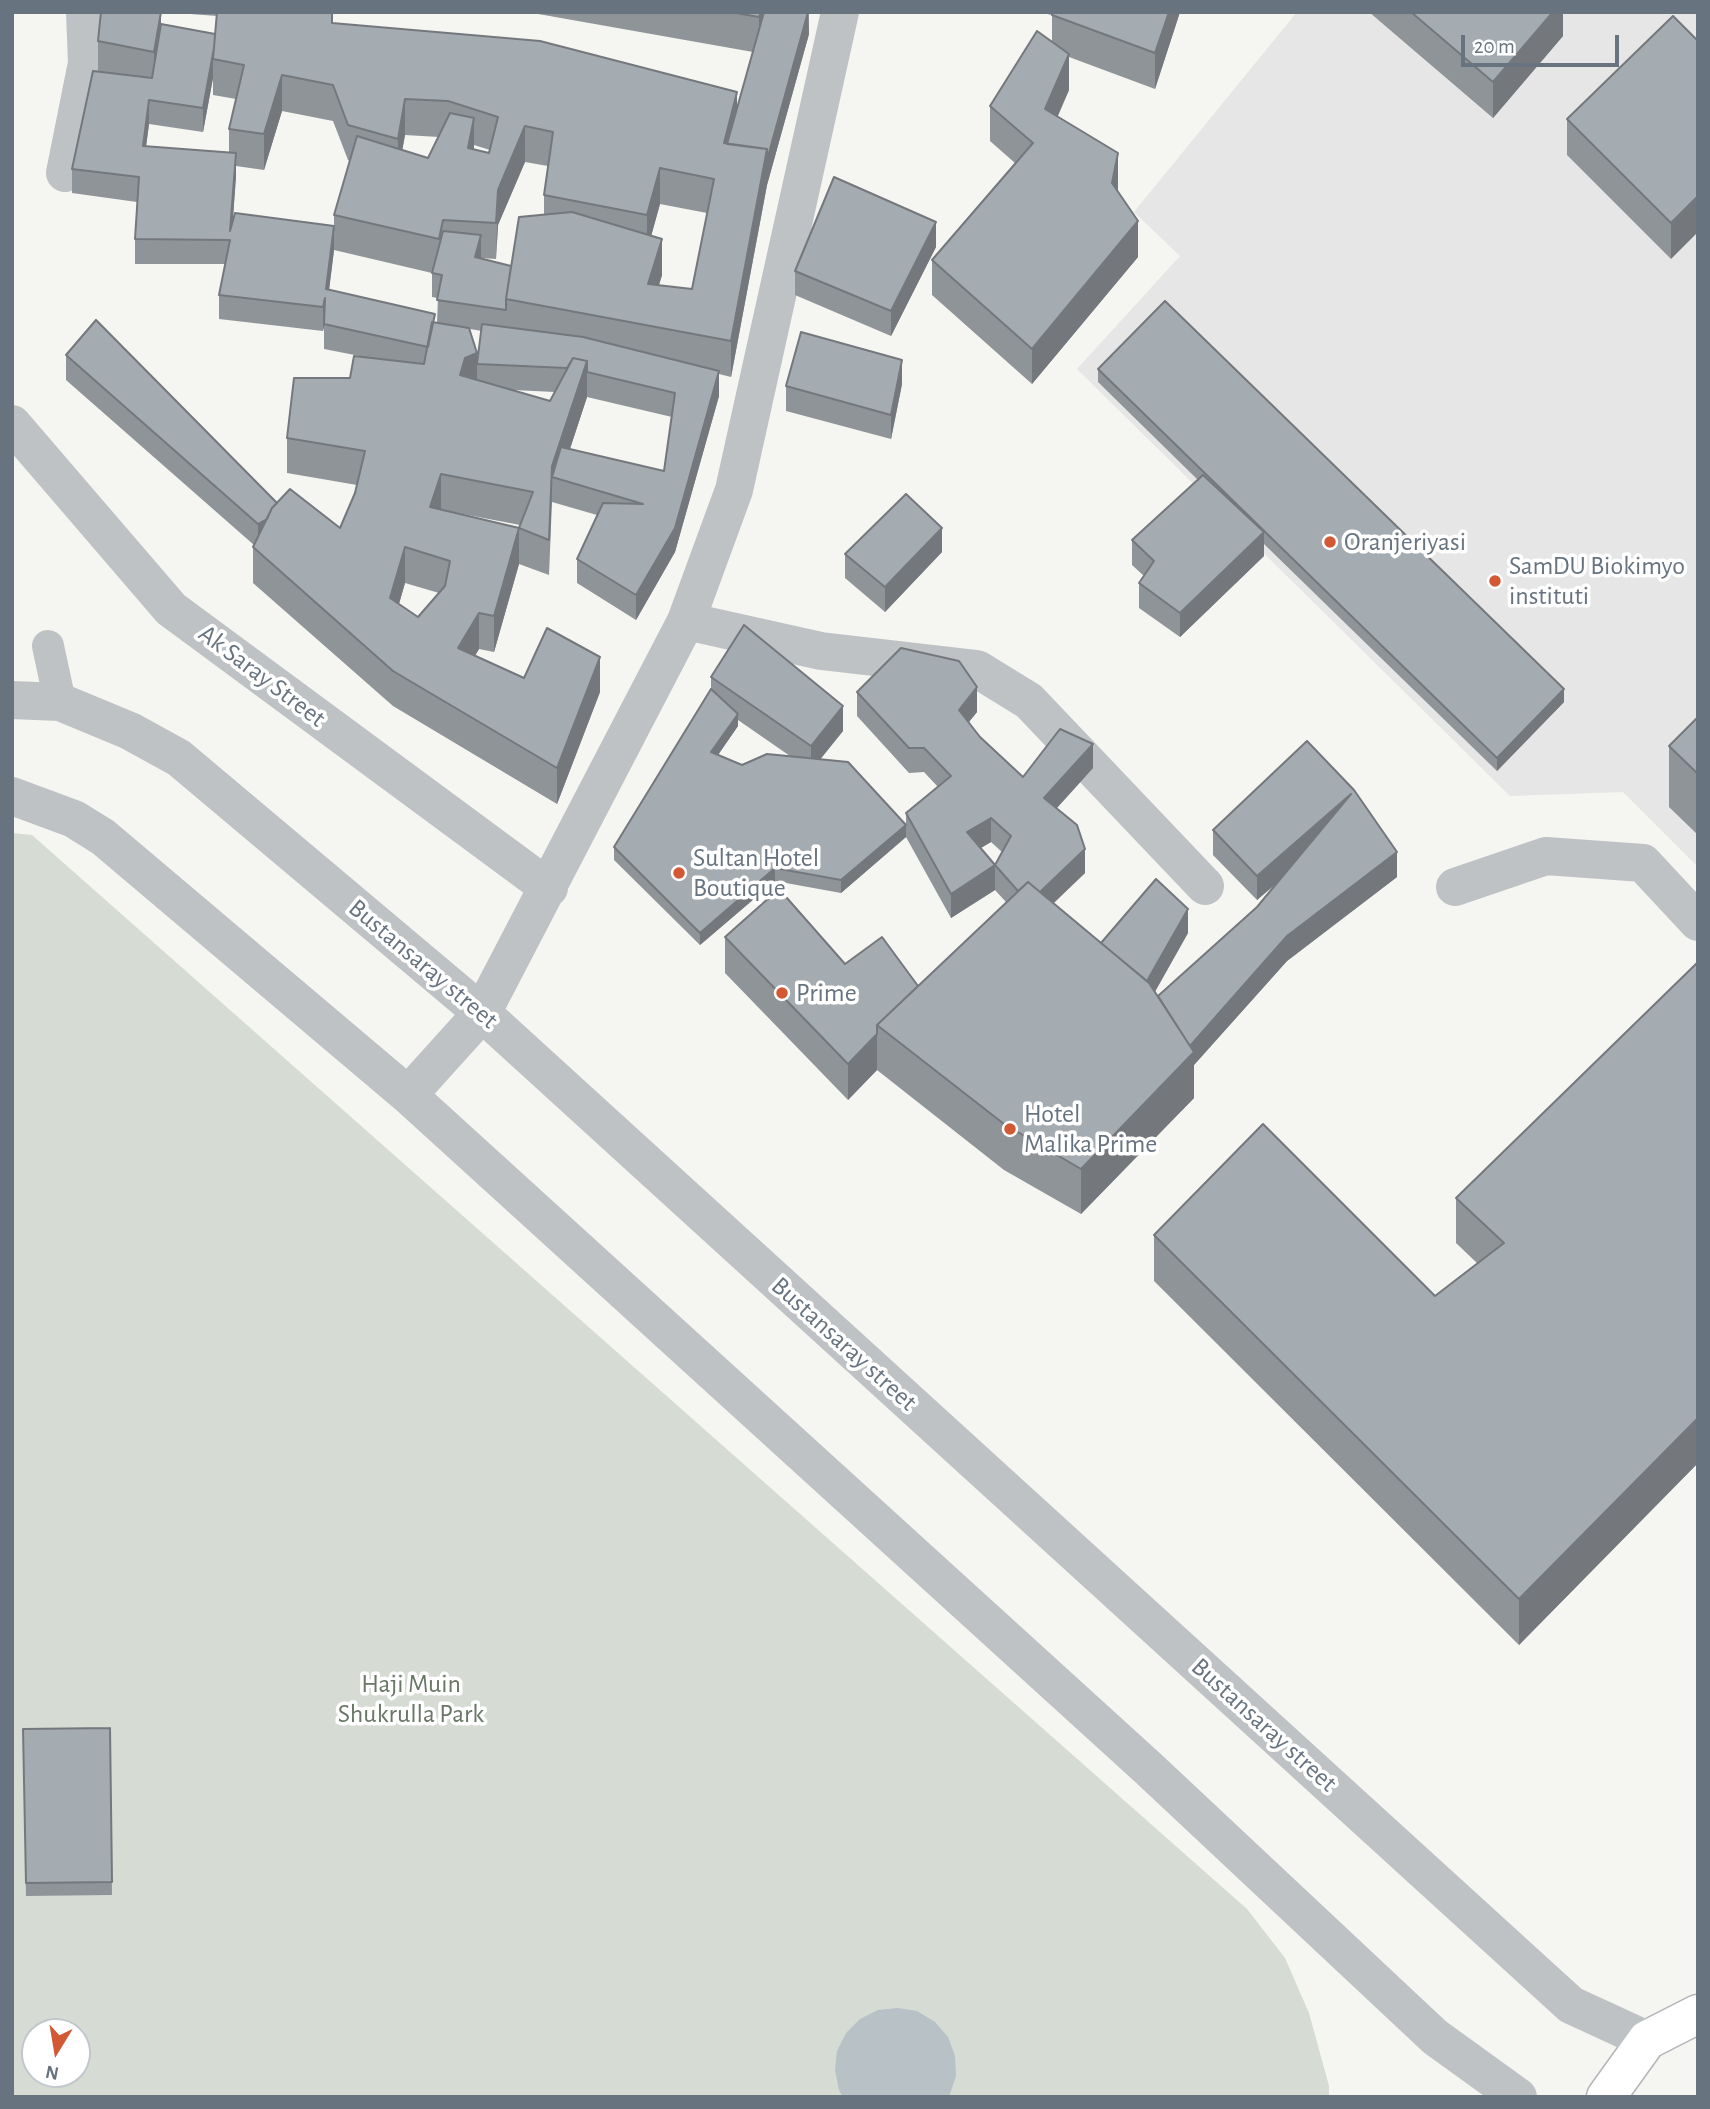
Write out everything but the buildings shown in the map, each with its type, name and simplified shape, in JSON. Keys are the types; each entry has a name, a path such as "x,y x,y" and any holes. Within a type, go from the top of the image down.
{"main road":[{"path":"1606,2097 1647,2040 1698,2014"}],"street":[{"path":"65,173 87,63 85,12"},
{"path":"408,1095 482,1013 686,621 734,490 840,12"},
{"name":"Ak Saray Street","path":"12,424 171,609 549,888"},
{"path":"686,621 821,651 977,669 1028,701 1205,886"},
{"name":"Bustansaray street","path":"12,700 60,702 130,731 178,758 482,1013 1571,2006 1647,2040"},
{"path":"12,796 74,819 103,838 408,1095 1147,1768 1435,2037 1518,2097"},
{"path":"1455,887 1546,856 1643,863 1698,922"}],"lane":[{"path":"48,646 60,702"}],"shaded area":[{"name":"SamDU Biokimyo instituti","path":"1297,12 1698,14 1698,867 1623,792 1510,796 1077,369 1180,256 1134,212"},
{"path":"898,2008 917,2011 935,2022 948,2037 955,2056 956,2076 949,2097 843,2097 835,2070 837,2051 846,2033 860,2019 878,2010"}],"green space":[{"name":"Haji Muin Shukrulla Park","path":"12,833 32,835 1247,1909 1285,1958 1309,2013 1329,2086 1329,2097 12,2097"}],"place":[{"name":"Oranjeriyasi","path":"1330,542"},
{"name":"SamDU Biokimyo instituti","path":"1495,581"},
{"name":"Sultan Hotel Boutique","path":"679,873"},
{"name":"Prime","path":"782,993"},
{"name":"Hotel Malika Prime","path":"1010,1129"}]}
